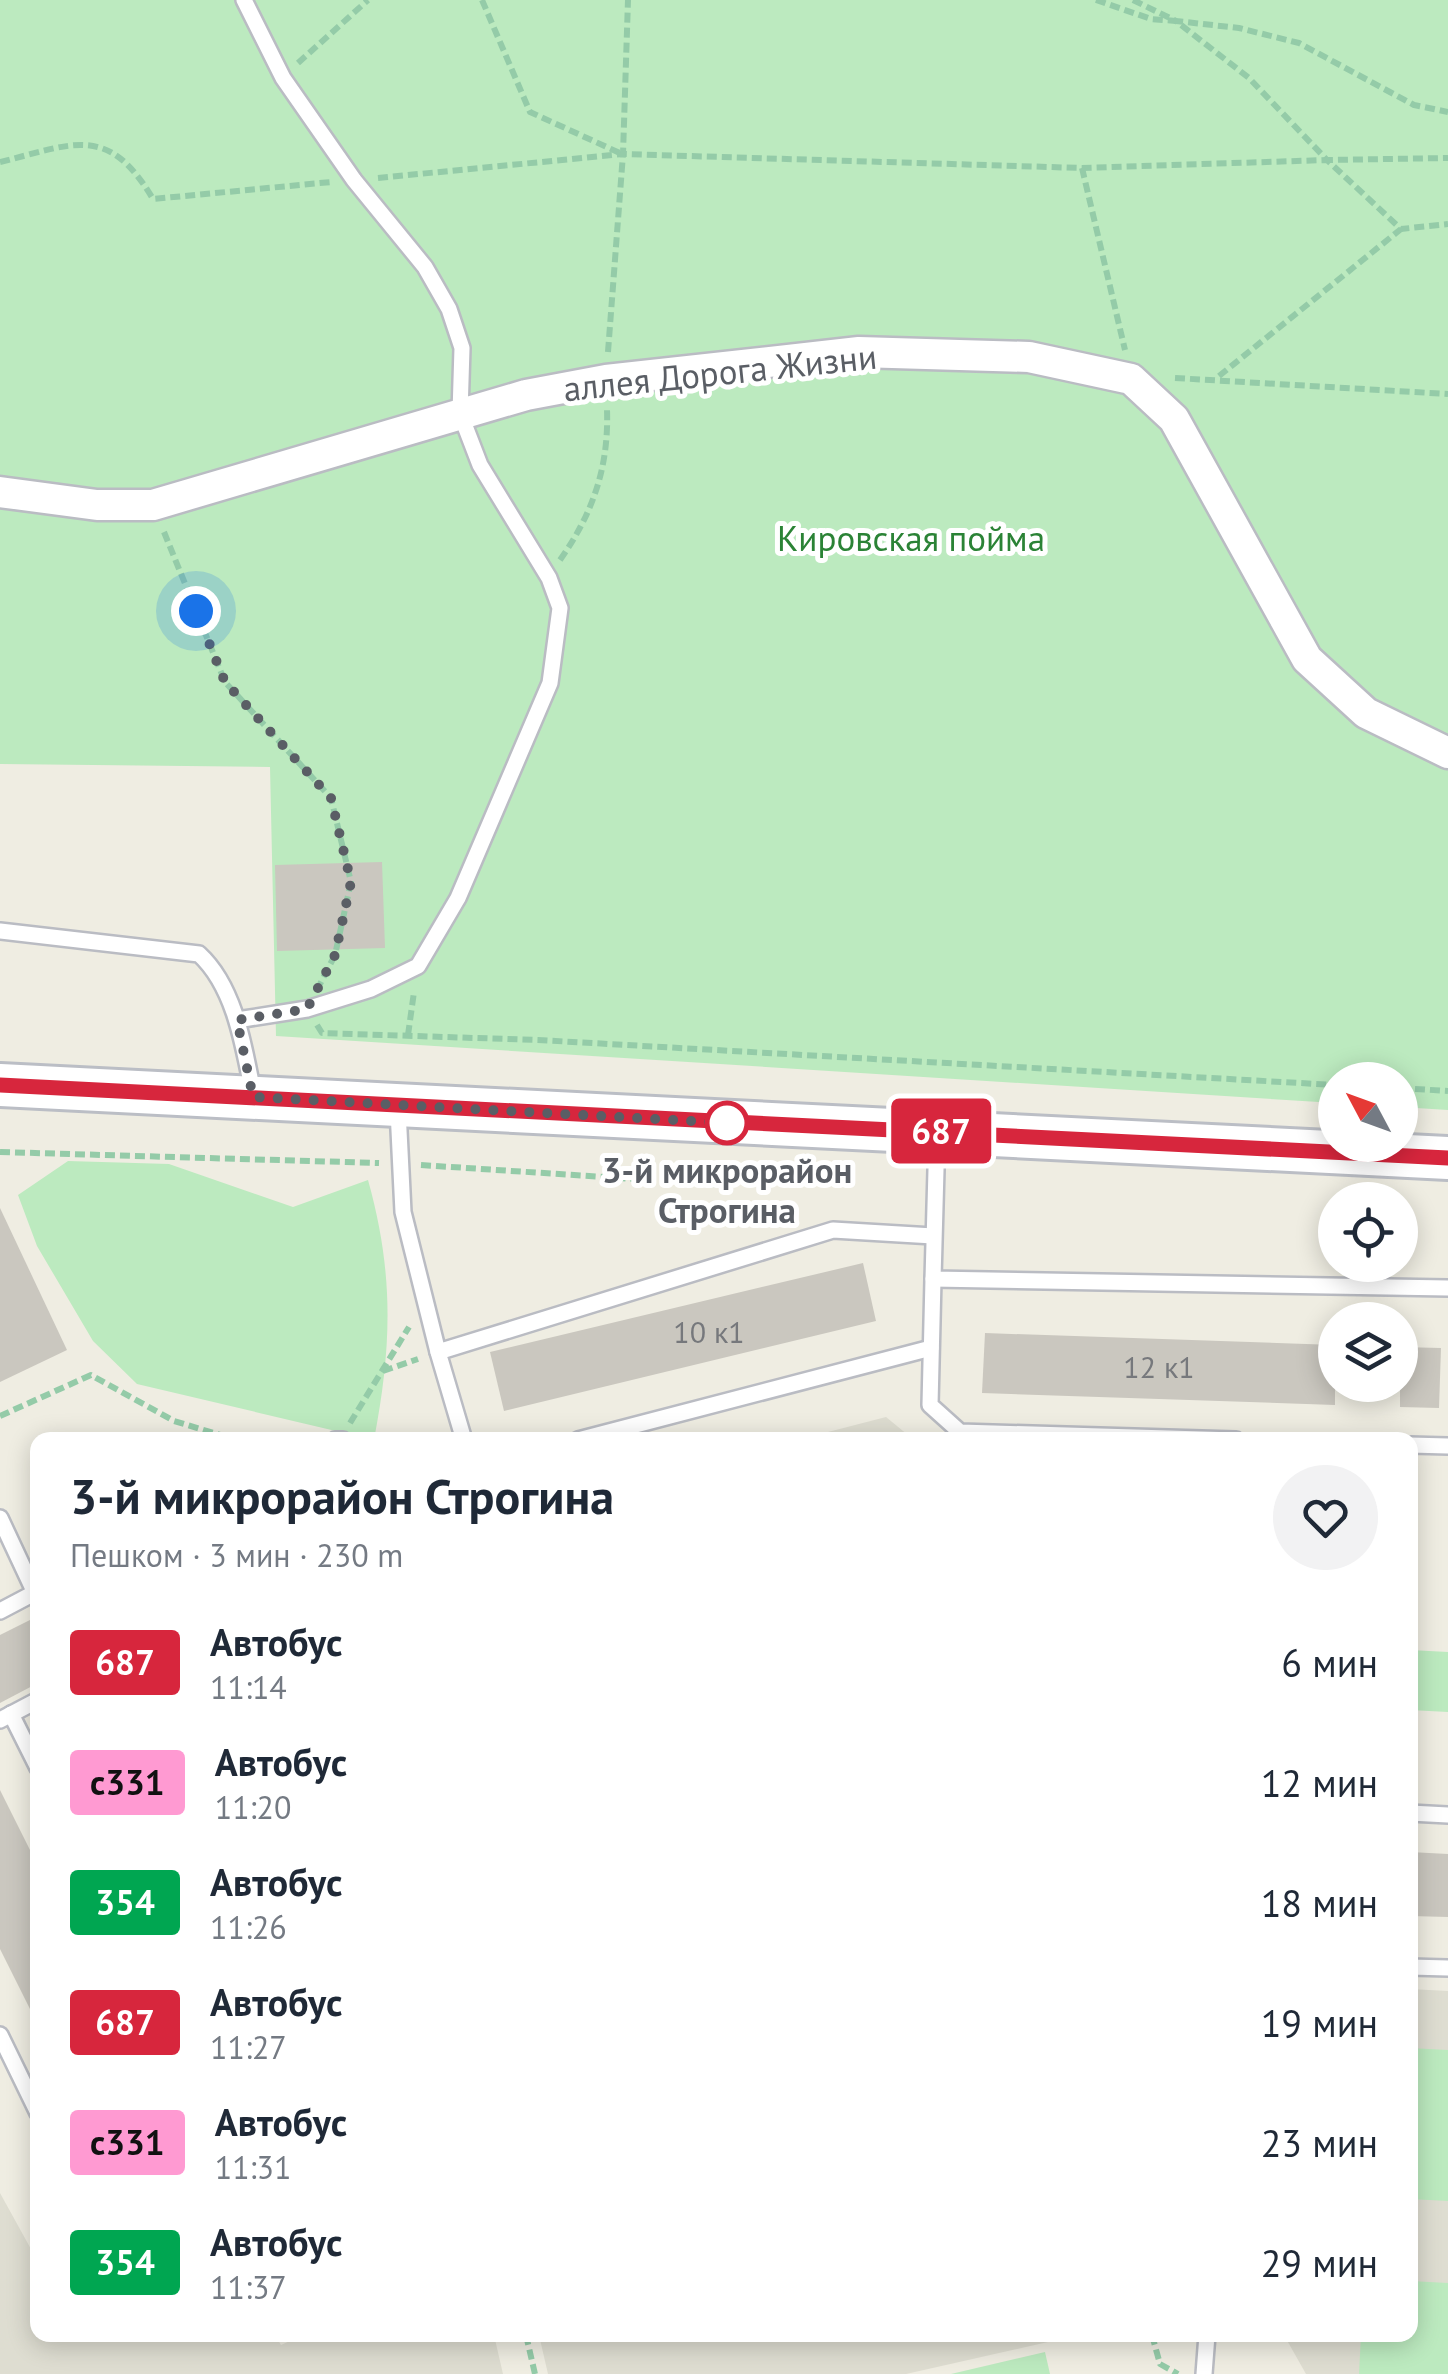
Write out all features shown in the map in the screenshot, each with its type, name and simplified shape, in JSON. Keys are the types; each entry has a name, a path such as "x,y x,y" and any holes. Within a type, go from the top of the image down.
{"street":[{"name":"аллея Дорога Жизни","path":"0,492 97,505 153,505 526,395 606,380 859,352 1029,357 1131,379"},
{"path":"1131,379 1174,419 1307,659 1366,713 1448,753"},
{"path":"0,1085 1448,1158"}],"lane":[{"path":"237,1020 307,1009 372,989 418,966 458,898 550,682 560,608 548,578 480,465 460,413 462,348 449,308 425,267 347,181 283,78 244,0"},
{"path":"0,930 198,954 208,962 237,1020 253,1097"},
{"path":"398,1106 403,1212 462,1432"},
{"path":"938,1130 930,1404 960,1432"},
{"path":"438,1352 833,1230 933,1236"},
{"path":"933,1279 1448,1288"},
{"path":"609,1432 930,1348"},
{"path":"1418,1445 1448,1446"},
{"path":"0,1518 30,1580"},
{"path":"0,1610 30,1595"},
{"path":"30,1704 6,1717 30,1755"},
{"path":"1418,1814 1448,1815"},
{"path":"1418,1966 1448,1968"},
{"path":"0,2035 30,2096"},
{"path":"1204,2374 1206,2342"}],"path":[{"path":"283,78 368,0"},
{"path":"482,0 530,112 624,154"},
{"path":"548,578 584,524 608,445 606,380 624,154 628,0"},
{"path":"1096,0 1151,19 1239,28 1299,43 1414,105 1448,112"},
{"path":"1133,0 1176,21 1249,78 1326,160 1401,229"},
{"path":"0,162 86,142 124,157 154,199 624,154 1082,168 1448,158"},
{"path":"1082,168 1131,379 1218,377 1448,394"},
{"path":"1218,377 1401,229 1448,224"},
{"path":"153,505 225,682 331,798 351,882 335,955 307,1009 322,1033 1318,1084"},
{"path":"408,1036 418,966"},
{"path":"1418,1089 1448,1091"},
{"path":"0,1152 400,1164 726,1186"},
{"path":"344,1432 425,1300"},
{"path":"382,1371 438,1352"},
{"path":"0,1416 91,1375 174,1421 210,1432"},
{"path":"528,2342 536,2374"},
{"path":"1154,2342 1160,2364 1178,2374"}],"shaded area":[{"path":"886,1417 904,1432 828,1432"},
{"path":"1418,1989 1448,1991 1448,2374 1306,2374 1288,2342 1418,2342"},
{"path":"0,2193 30,2247 30,2342 496,2342 503,2374 0,2374"},
{"path":"541,2342 1048,2342 906,2374 548,2374"}],"green space":[{"name":"Кировская пойма","path":"0,0 1448,0 1448,1110 1418,1108 1418,1062 1318,1062 1318,1102 276,1036 270,767 0,764"},
{"path":"68,1161 169,1164 293,1207 368,1180 382,1247 388,1310 375,1432 340,1432 137,1384 93,1341 37,1246 18,1195"},
{"path":"1418,1650 1448,1652 1448,1712 1418,1710"},
{"path":"1418,2048 1448,2050 1448,2201 1418,2199"},
{"path":"1418,2281 1448,2283 1448,2374 1359,2374 1361,2342 1418,2342"},
{"path":"1045,2352 1050,2374 951,2374"}],"building":[{"path":"382,862 385,948 277,951 275,865"},
{"path":"0,1208 67,1350 0,1382"},
{"path":"863,1263 876,1321 504,1411 490,1352"},
{"path":"985,1333 1318,1344 1318,1402 1335,1405 982,1393"},
{"path":"1418,1347 1441,1348 1439,1408 1400,1407 1400,1402 1418,1402"},
{"path":"30,1620 30,1687 0,1703 0,1635"},
{"path":"0,1790 30,1850 30,2009 0,1949"},
{"path":"1418,1852 1448,1854 1448,1917 1418,1916"}],"bus line":[{"name":"687","path":"0,1085 1448,1158"}],"place":[{"name":"3-й микрорайон Строгина","path":"727,1123"}],"route":[{"path":"196,611 225,682 331,798 351,882 335,955 307,1009 284,1016 237,1020 253,1097 727,1123"}]}
